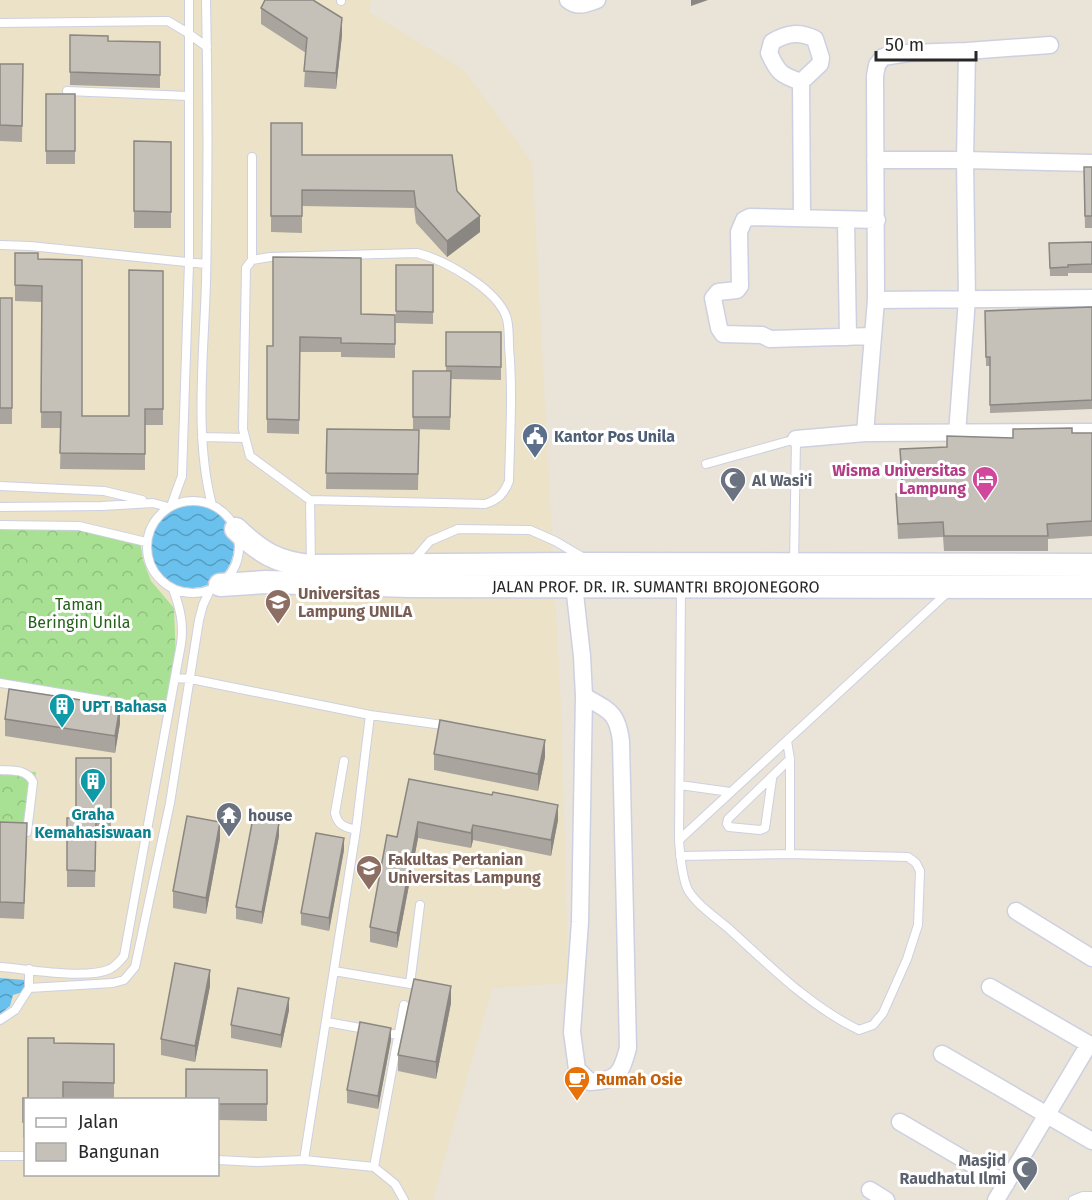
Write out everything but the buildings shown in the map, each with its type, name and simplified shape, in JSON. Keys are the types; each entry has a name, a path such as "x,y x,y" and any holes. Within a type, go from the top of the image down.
{"street":[{"path":"568,0 574,5 583,5 597,0"},
{"path":"865,434 876,300 875,76 877,65 883,57 908,53 1050,45"},
{"path":"957,434 967,299 965,160 967,51"},
{"path":"801,82 802,218"},
{"path":"875,160 1092,163"},
{"path":"873,336 770,339 762,335 723,334 719,328 713,298 718,292 737,290 740,286 739,232 744,220 750,217 877,220"},
{"path":"846,220 848,337"},
{"path":"876,300 1092,298"},
{"path":"796,439 865,434 1092,432"},
{"name":"JALAN PROF. DR. IR. SUMANTRI BROJONEGORO","path":"236,529 250,543 272,558 295,564 414,572"},
{"name":"JALAN PROF. DR. IR. SUMANTRI BROJONEGORO","path":"580,571 681,585 793,575 1092,565"},
{"path":"580,571 584,696 580,922 572,1032 577,1069 590,1082 609,1081 622,1071 628,1048 628,1037 619,724 612,713 584,696"},
{"name":"JALAN PROF. DR. IR. SUMANTRI BROJONEGORO","path":"215,588 266,582 414,572 580,571 793,575 953,586 1092,587"},
{"path":"1016,911 1092,958"},
{"path":"990,987 1090,1045 996,1200"},
{"path":"942,1054 1092,1141"},
{"path":"900,1122 1006,1184"},
{"path":"870,1190 886,1200"}],"lane":[{"path":"189,0 189,263 182,476 169,507 154,522 146,542 148,561 157,578 173,589 198,594 215,588"},
{"path":"206,0 206,264 202,437 206,477 212,505"},
{"path":"0,23 168,21 207,47"},
{"path":"67,91 188,96"},
{"path":"252,157 252,260 246,268 243,351 245,438 250,456 310,500 484,504 495,501 504,492 509,481 511,365 507,318 498,302 448,265 417,253 270,257 252,260"},
{"path":"0,245 206,264"},
{"path":"202,437 245,438"},
{"path":"706,464 796,439 793,575"},
{"path":"0,486 104,491 169,507 184,501 199,501 212,505 230,519 236,529 239,550 234,570 215,588 203,605 199,620 170,803 135,967 124,980 113,983 29,988"},
{"path":"310,500 311,566"},
{"path":"0,507 153,503"},
{"path":"0,525 80,526 146,542"},
{"path":"414,572 412,560 430,541 458,529 530,530 555,541 580,571"},
{"path":"680,856 790,854 908,857 916,863 920,872 918,925 907,958 883,1013 873,1025 859,1030 836,1019 771,967 704,907 688,889 680,856 679,840 681,585"},
{"path":"679,840 953,586"},
{"path":"0,966 97,972 109,969 124,956 182,633 179,605 173,589"},
{"path":"175,678 191,679 370,715 455,727"},
{"path":"0,683 167,711"},
{"path":"304,1160 356,830 370,715"},
{"path":"787,741 790,759 790,854"},
{"path":"772,779 765,828 760,830 729,827 728,819 772,779 790,759"},
{"path":"344,761 335,813 341,825 356,830"},
{"path":"0,770 25,772 33,782 27,832"},
{"path":"680,785 730,792"},
{"path":"144,842 161,845"},
{"path":"410,984 420,904"},
{"path":"0,1020 15,1010 29,988 29,969"},
{"path":"334,971 429,987"},
{"path":"374,1167 404,1005"},
{"path":"327,1022 398,1035"},
{"path":"0,1156 24,1156"},
{"path":"219,1160 258,1162 304,1160 374,1167 395,1184 404,1200"},
{"path":"1073,1200 1083,1196 1092,1196"}],"shaded area":[{"name":"Universitas Lampung UNILA","path":"0,0 371,0 369,12 464,70 532,162 562,726 568,983 492,988 433,1200 0,1200"}],"green space":[{"name":"Taman Beringin Unila","path":"0,526 78,527 140,542 143,560 151,581 174,608 176,661 165,707 0,681"},
{"path":"0,769 36,772 31,836 0,834"}],"water":[{"path":"192,504 208,507 222,516 231,530 234,546 231,562 222,576 208,585 192,588 176,585 162,576 153,562 150,546 153,530 162,516 176,507"},
{"path":"0,978 25,980 26,984 23,992 13,995 10,1006 0,1014"}],"place":[{"name":"Kantor Pos Unila","path":"535,459"},
{"name":"Wisma Universitas Lampung","path":"985,502"},
{"name":"Al Wasi'i","path":"733,503"},
{"name":"Universitas Lampung UNILA","path":"278,625"},
{"name":"UPT Bahasa","path":"62,729"},
{"name":"Graha Kemahasiswaan","path":"93,804"},
{"name":"house","path":"229,838"},
{"name":"Fakultas Pertanian Universitas Lampung","path":"369,891"},
{"name":"Rumah Osie","path":"577,1102"},
{"name":"Masjid Raudhatul Ilmi","path":"1025,1192"}]}
